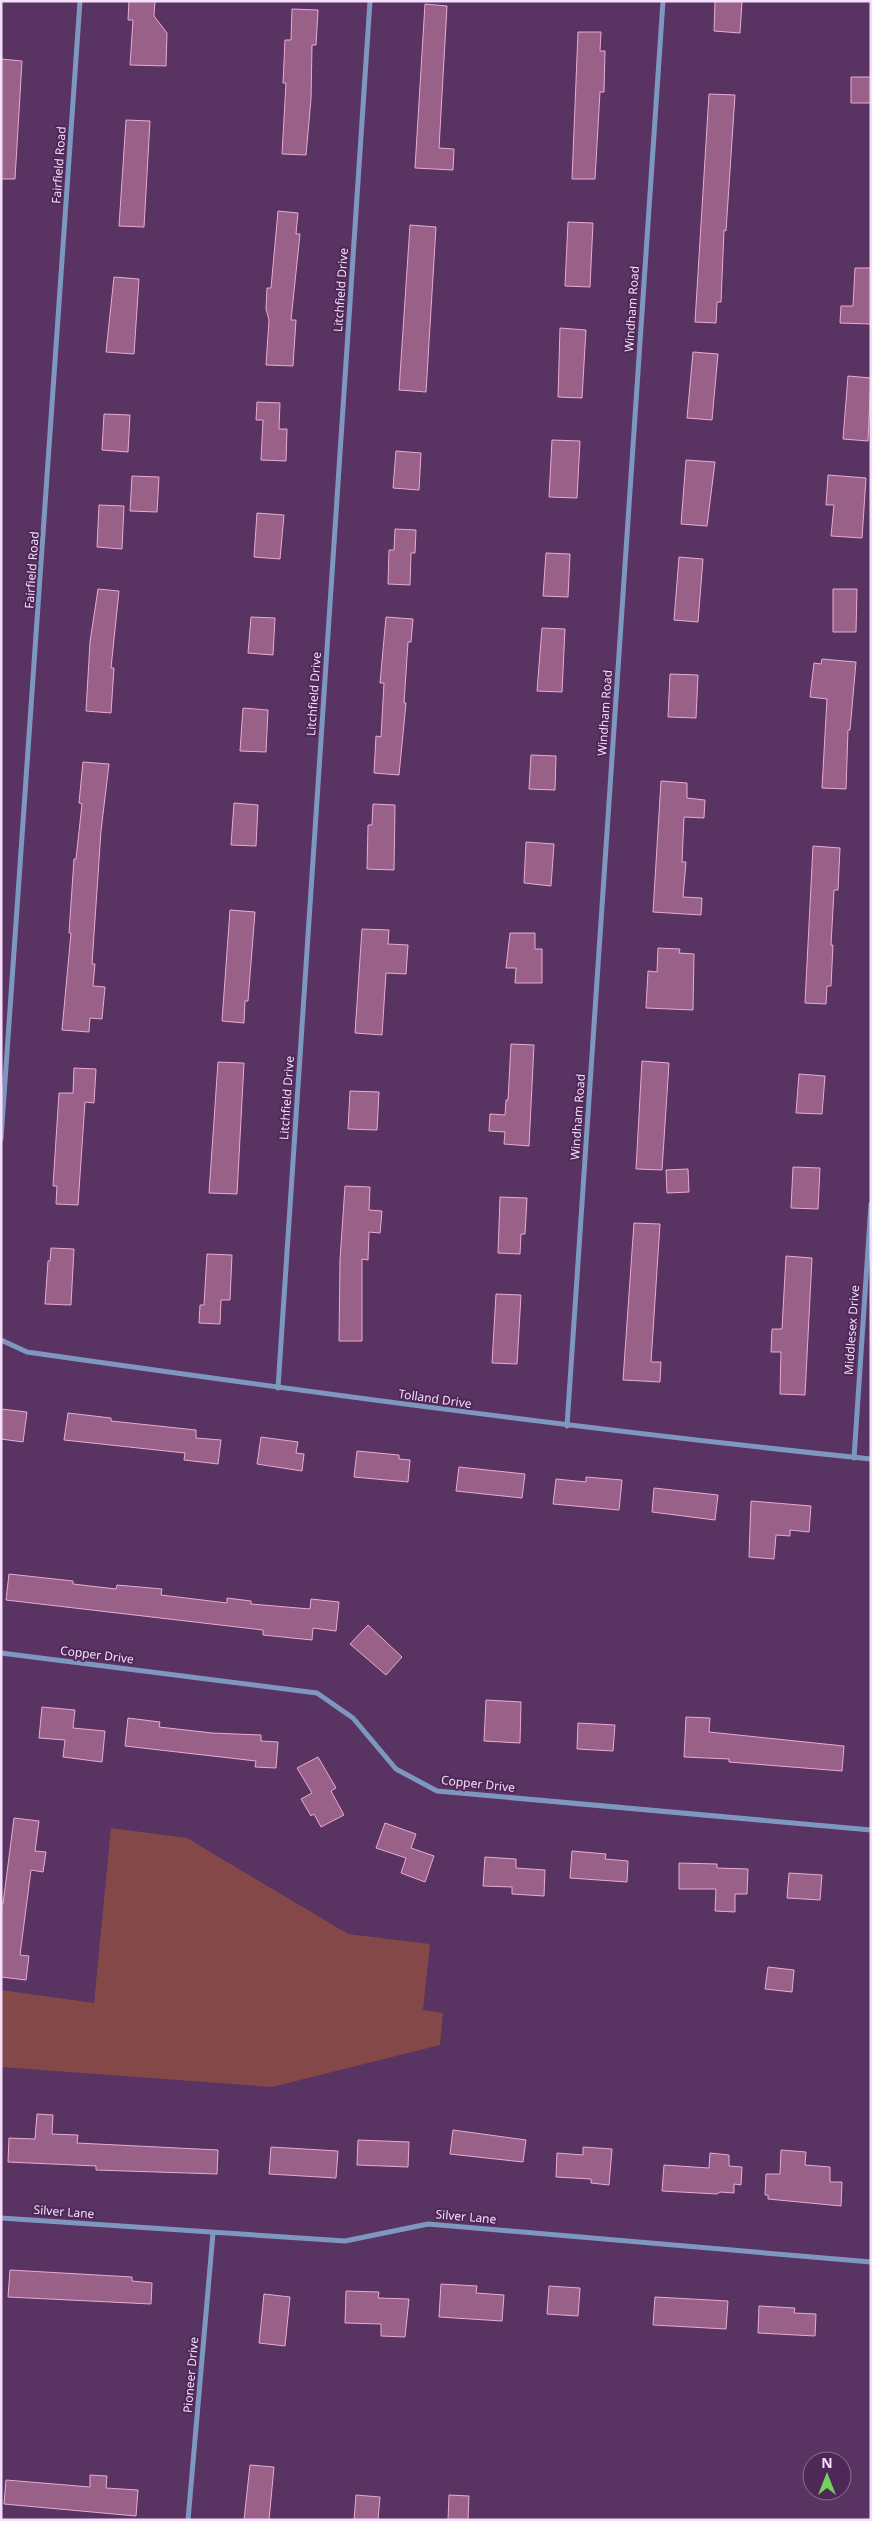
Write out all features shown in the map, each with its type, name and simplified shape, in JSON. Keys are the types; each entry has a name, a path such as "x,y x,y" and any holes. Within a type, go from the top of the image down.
{"street":[{"name":"Fairfield Road","path":"1,1139 80,1"},
{"name":"Litchfield Drive","path":"278,1388 370,1"},
{"name":"Windham Road","path":"567,1426 663,1"},
{"name":"Middlesex Drive","path":"854,1458 871,1204"},
{"name":"Tolland Drive","path":"1,1340 26,1352 278,1388 567,1426 871,1459"},
{"name":"Copper Drive","path":"1,1653 317,1693 353,1718 396,1769 437,1791 871,1830"},
{"name":"Silver Lane","path":"1,2218 346,2241 428,2224 871,2262"},
{"name":"Pioneer Drive","path":"188,2520 213,2232"}],"shaded area":[{"path":"111,1828 187,1838 348,1934 430,1944 423,2010 443,2013 440,2045 272,2087 1,2067 1,1990 94,2003"}],"building":[{"path":"129,1 155,1 154,16 167,33 166,66 130,65 133,20 128,20"},
{"path":"715,1 742,1 740,33 714,31"},
{"path":"425,4 447,6 439,148 454,149 453,170 415,168"},
{"path":"292,9 318,10 316,45 312,45 311,99 306,155 282,154 286,83 283,83 285,40 291,40"},
{"path":"578,32 601,32 600,51 605,51 604,92 600,92 595,179 572,179"},
{"path":"1,59 22,61 15,179 1,179"},
{"path":"851,77 871,77 871,103 851,103"},
{"path":"709,94 735,95 726,231 724,230 721,302 717,302 716,323 695,322"},
{"path":"126,120 150,121 144,227 119,226"},
{"path":"278,211 298,213 296,234 300,234 291,320 296,320 293,366 266,365 269,320 266,309 267,288 271,288"},
{"path":"568,222 593,223 590,287 565,286"},
{"path":"410,225 436,227 426,392 399,390"},
{"path":"855,268 871,268 871,324 840,323 841,306 853,306"},
{"path":"114,277 139,279 134,354 106,352"},
{"path":"560,328 586,330 582,398 558,397"},
{"path":"693,352 718,354 712,420 687,418"},
{"path":"848,376 871,378 868,441 843,439"},
{"path":"257,402 280,403 279,429 287,429 286,461 261,460 263,420 256,420"},
{"path":"104,414 130,415 128,452 102,450"},
{"path":"552,440 580,441 577,498 549,497"},
{"path":"396,451 421,453 419,490 393,488"},
{"path":"686,460 715,462 707,526 681,524"},
{"path":"828,475 866,478 862,538 831,536 834,505 826,505"},
{"path":"132,476 159,477 157,512 130,511"},
{"path":"99,505 124,506 122,549 97,547"},
{"path":"257,513 284,515 280,559 254,557"},
{"path":"395,529 416,530 415,553 411,553 410,585 388,584 389,550 394,550"},
{"path":"546,553 570,554 568,597 543,596"},
{"path":"679,557 703,559 698,622 674,620"},
{"path":"98,589 119,591 111,668 114,668 111,713 86,711 90,642"},
{"path":"833,589 857,589 856,632 833,632"},
{"path":"251,617 275,618 273,655 248,653"},
{"path":"386,617 413,619 411,642 408,642 404,703 406,703 399,775 374,773 376,736 381,737 384,683 380,683"},
{"path":"542,628 565,629 562,692 537,691"},
{"path":"822,659 856,662 850,730 848,730 846,789 822,788 827,699 810,697 814,663 821,664"},
{"path":"670,674 698,675 696,718 668,717"},
{"path":"243,708 268,710 266,752 240,751"},
{"path":"531,755 556,756 555,790 529,789"},
{"path":"83,762 109,764 101,831 92,964 95,964 93,986 105,987 102,1019 90,1018 89,1032 62,1030 71,933 69,933 74,859 76,859 82,804 79,803"},
{"path":"661,781 687,783 687,798 705,800 704,818 684,817 682,862 686,862 683,897 702,898 701,915 653,912"},
{"path":"234,803 258,805 256,846 231,845"},
{"path":"373,804 395,805 394,870 367,869 368,825 372,825"},
{"path":"526,842 554,844 551,886 524,883"},
{"path":"813,846 840,848 838,890 834,890 831,986 827,986 826,1004 805,1003"},
{"path":"230,910 255,912 248,1001 245,1001 244,1023 222,1021"},
{"path":"362,929 389,930 388,944 408,945 406,974 386,973 382,1035 355,1033"},
{"path":"510,933 535,933 535,949 542,949 542,983 515,983 516,968 506,968"},
{"path":"658,948 680,949 679,953 694,954 693,1010 646,1008 648,971 657,972"},
{"path":"511,1044 534,1045 529,1146 504,1144 505,1132 489,1131 490,1114 505,1115 506,1100 508,1100"},
{"path":"642,1061 669,1063 662,1170 636,1169"},
{"path":"218,1062 244,1063 237,1194 209,1193"},
{"path":"74,1068 96,1069 94,1103 85,1102 78,1205 56,1204 57,1186 53,1186 59,1093 73,1093"},
{"path":"799,1074 825,1076 822,1114 796,1113"},
{"path":"350,1091 379,1092 377,1130 348,1129"},
{"path":"793,1167 820,1168 818,1209 791,1208"},
{"path":"688,1169 689,1192 667,1193 666,1170"},
{"path":"345,1186 370,1187 369,1210 382,1211 380,1233 369,1232 368,1260 362,1259 362,1341 339,1341 340,1260"},
{"path":"500,1197 527,1198 525,1234 521,1234 520,1254 498,1253"},
{"path":"634,1223 660,1224 651,1362 661,1362 660,1382 623,1380"},
{"path":"51,1248 74,1249 71,1305 45,1304 48,1261 50,1261"},
{"path":"207,1254 232,1255 230,1300 221,1300 220,1324 199,1323 200,1305 204,1305"},
{"path":"786,1256 812,1258 805,1395 780,1394 781,1352 771,1352 772,1329 782,1329"},
{"path":"496,1294 521,1295 517,1364 492,1363"},
{"path":"1,1409 27,1412 23,1442 1,1439"},
{"path":"68,1413 111,1418 111,1421 196,1430 196,1438 221,1440 218,1464 184,1460 185,1453 64,1440"},
{"path":"261,1437 298,1442 296,1453 304,1454 302,1471 257,1464"},
{"path":"357,1451 399,1455 399,1459 410,1460 408,1482 354,1477"},
{"path":"459,1467 525,1474 522,1498 456,1491"},
{"path":"586,1477 622,1480 619,1510 553,1504 556,1479 586,1482"},
{"path":"654,1488 718,1495 715,1520 652,1512"},
{"path":"751,1501 811,1506 809,1532 790,1530 790,1536 776,1535 774,1559 749,1557"},
{"path":"9,1574 73,1581 73,1584 116,1589 117,1585 162,1589 161,1595 227,1603 227,1598 251,1601 251,1604 310,1609 311,1599 339,1602 336,1631 313,1628 312,1640 263,1635 263,1630 6,1600"},
{"path":"368,1625 402,1657 386,1675 350,1644"},
{"path":"486,1700 521,1702 520,1743 484,1741"},
{"path":"42,1707 75,1710 73,1728 105,1731 102,1762 63,1757 65,1740 39,1738"},
{"path":"686,1717 710,1718 709,1732 844,1746 842,1771 729,1762 729,1759 684,1757"},
{"path":"128,1718 160,1722 159,1727 212,1733 261,1735 261,1741 278,1742 276,1768 255,1767 256,1761 125,1746"},
{"path":"578,1723 615,1725 613,1751 577,1749"},
{"path":"318,1757 336,1788 331,1791 344,1815 321,1827 314,1814 311,1816 301,1799 312,1793 297,1768"},
{"path":"14,1818 39,1821 35,1851 46,1852 43,1872 31,1870 20,1955 29,1956 26,1980 1,1977 1,1904 3,1904"},
{"path":"385,1823 416,1834 411,1848 434,1856 425,1882 401,1873 406,1858 376,1848"},
{"path":"572,1851 606,1854 605,1859 628,1861 627,1882 570,1878"},
{"path":"485,1857 516,1859 516,1868 545,1870 544,1896 512,1894 512,1887 483,1886"},
{"path":"679,1863 717,1864 717,1868 748,1869 747,1894 735,1894 735,1912 715,1911 716,1889 679,1889"},
{"path":"789,1873 822,1875 820,1900 787,1898"},
{"path":"768,1967 794,1970 792,1992 765,1989"},
{"path":"37,2114 53,2115 52,2134 78,2135 77,2143 218,2150 217,2174 96,2170 96,2166 8,2162 9,2138 35,2139"},
{"path":"453,2130 526,2140 523,2162 450,2154"},
{"path":"358,2140 409,2142 408,2167 357,2165"},
{"path":"271,2147 338,2151 336,2178 269,2174"},
{"path":"583,2147 612,2149 609,2185 591,2183 591,2179 556,2177 557,2153 583,2155"},
{"path":"781,2150 806,2152 805,2165 830,2167 830,2182 842,2182 841,2206 768,2199 768,2195 765,2195 766,2174 780,2174"},
{"path":"710,2153 729,2155 729,2166 742,2167 741,2185 734,2184 734,2193 662,2191 664,2165 709,2168"},
{"path":"10,2270 132,2277 132,2281 152,2283 151,2304 8,2297"},
{"path":"441,2284 477,2286 476,2293 504,2295 502,2321 439,2317"},
{"path":"549,2286 580,2288 578,2316 547,2314"},
{"path":"346,2291 379,2292 378,2298 409,2299 405,2337 381,2336 381,2324 345,2323"},
{"path":"264,2294 290,2297 285,2346 259,2343"},
{"path":"655,2297 728,2301 726,2329 653,2325"},
{"path":"759,2306 795,2308 794,2313 816,2314 815,2336 758,2333"},
{"path":"250,2465 274,2467 269,2520 244,2520"},
{"path":"90,2475 107,2476 106,2488 138,2490 136,2516 4,2504 6,2480 90,2487"},
{"path":"356,2495 380,2497 378,2520 354,2520"},
{"path":"449,2495 469,2496 468,2520 448,2520"}]}
